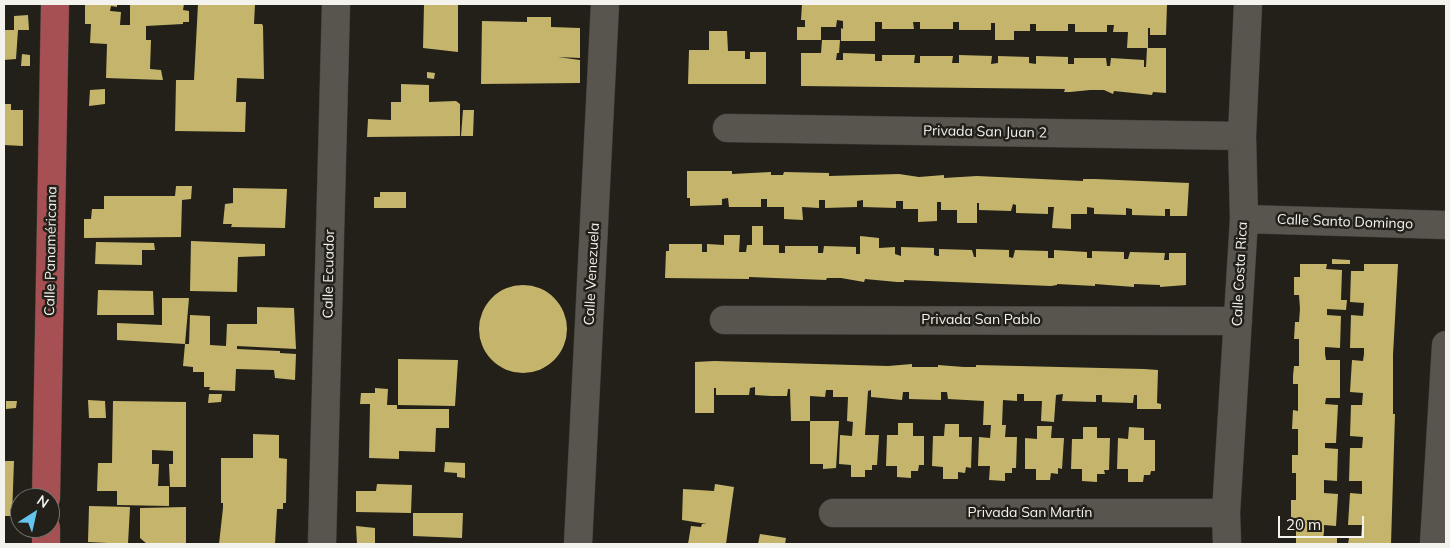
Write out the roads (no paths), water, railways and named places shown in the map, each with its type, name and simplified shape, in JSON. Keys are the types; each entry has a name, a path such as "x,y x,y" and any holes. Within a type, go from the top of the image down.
{"main road":[{"name":"Calle Panaméricana","path":"46,488 55,4"}],"street":[{"name":"Calle Ecuador","path":"322,544 336,4"},
{"name":"Calle Venezuela","path":"578,544 605,4"},
{"name":"Calle Costa Rica","path":"1227,544 1226,513 1244,219 1242,136 1248,4"},
{"name":"Privada San Juan 2","path":"727,128 1242,136"},
{"name":"Calle Santo Domingo","path":"1244,219 1446,225"},
{"name":"Privada San Pablo","path":"724,320 1238,322"},
{"path":"1434,544 1446,345"},
{"name":"Privada San Martín","path":"833,512 1226,513"}]}
